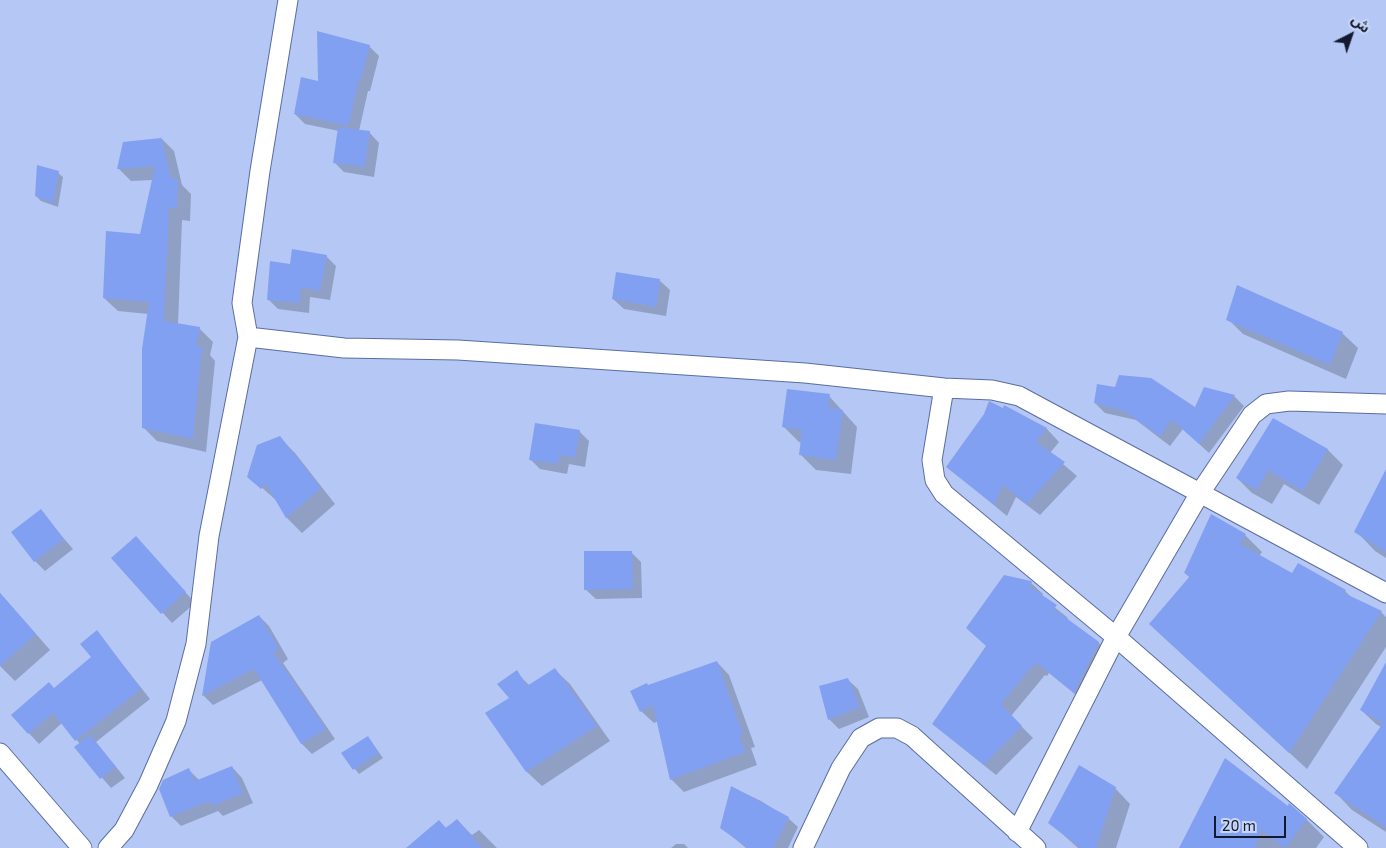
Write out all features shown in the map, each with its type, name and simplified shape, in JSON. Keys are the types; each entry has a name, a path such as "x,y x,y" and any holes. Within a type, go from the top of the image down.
{"street":[{"path":"108,848 124,830 148,785 176,721 196,644 209,536 248,337 242,303 260,170 288,0"},
{"path":"248,337 344,348 468,351 804,373 944,388 992,390 1020,396 1386,593"},
{"path":"944,388 932,460 934,480 944,494 1116,637 1358,848"},
{"path":"1017,832 1116,637 1200,493 1252,415 1266,404 1290,401 1386,404"},
{"path":"803,848 841,768 861,738 879,728 897,728 912,736 1036,848"},
{"path":"0,754 82,848"}],"building":[{"path":"317,31 370,45 360,82 358,81 349,126 294,114 301,77 318,81"},
{"path":"338,127 370,131 365,167 333,163"},
{"path":"161,136 171,178 178,180 177,208 169,207 164,321 200,327 196,346 202,346 193,439 142,428 142,349 149,302 103,298 106,231 140,234 155,166 117,169 123,142 161,138"},
{"path":"37,165 59,171 53,203 35,196"},
{"path":"292,249 327,255 320,291 301,287 299,303 267,300 270,261 290,264"},
{"path":"616,272 660,279 656,307 612,299"},
{"path":"1237,285 1343,332 1330,365 1226,320"},
{"path":"1119,375 1151,378 1195,407 1204,387 1235,395 1199,444 1172,420 1160,436 1124,411 1094,403 1097,384 1115,387"},
{"path":"787,389 830,394 828,408 843,410 836,460 799,455 802,430 782,427"},
{"path":"989,401 1003,408 1004,405 1047,428 1036,442 1065,462 1027,504 1003,485 994,505 946,467 984,414"},
{"path":"1273,418 1328,449 1303,491 1268,470 1257,490 1236,478"},
{"path":"535,423 580,430 575,457 559,455 558,464 529,460"},
{"path":"280,436 321,488 286,518 266,484 261,489 247,477 257,445"},
{"path":"1386,469 1386,552 1354,532"},
{"path":"41,509 64,539 34,562 11,532"},
{"path":"1211,514 1246,534 1240,544 1292,573 1298,563 1346,590 1344,593 1382,611 1289,753 1149,624 1190,576 1184,573"},
{"path":"136,536 186,592 161,614 111,558"},
{"path":"584,551 632,551 633,589 584,590"},
{"path":"1004,575 1031,581 1030,587 1057,605 1054,609 1099,642 1074,693 1037,663 1035,666 1033,665 1001,704 1022,726 984,765 932,724 986,646 966,628"},
{"path":"0,593 36,634 0,666"},
{"path":"259,615 279,649 273,652 326,729 301,744 254,669 202,696 211,642"},
{"path":"97,630 141,689 75,741 53,713 28,734 11,715 49,682 54,688 91,657 80,644"},
{"path":"717,661 743,734 739,736 745,752 670,780 653,705 640,712 630,691 647,683 648,685"},
{"path":"1386,662 1386,827 1334,793 1383,723 1360,710"},
{"path":"555,668 597,726 526,772 485,713 509,698 497,684 517,670 527,686"},
{"path":"848,678 860,707 828,720 819,686"},
{"path":"90,735 116,767 100,779 74,747"},
{"path":"368,736 379,753 353,770 341,753"},
{"path":"1225,758 1288,806 1289,803 1307,819 1285,848 1261,830 1255,848 1179,848"},
{"path":"1079,765 1116,787 1096,848 1081,848 1048,823"},
{"path":"232,766 243,793 212,806 209,801 170,817 159,789 163,780 189,768 195,781"},
{"path":"731,786 789,817 773,848 748,848 720,828"},
{"path":"457,819 482,848 406,848 439,820 446,828"}]}
